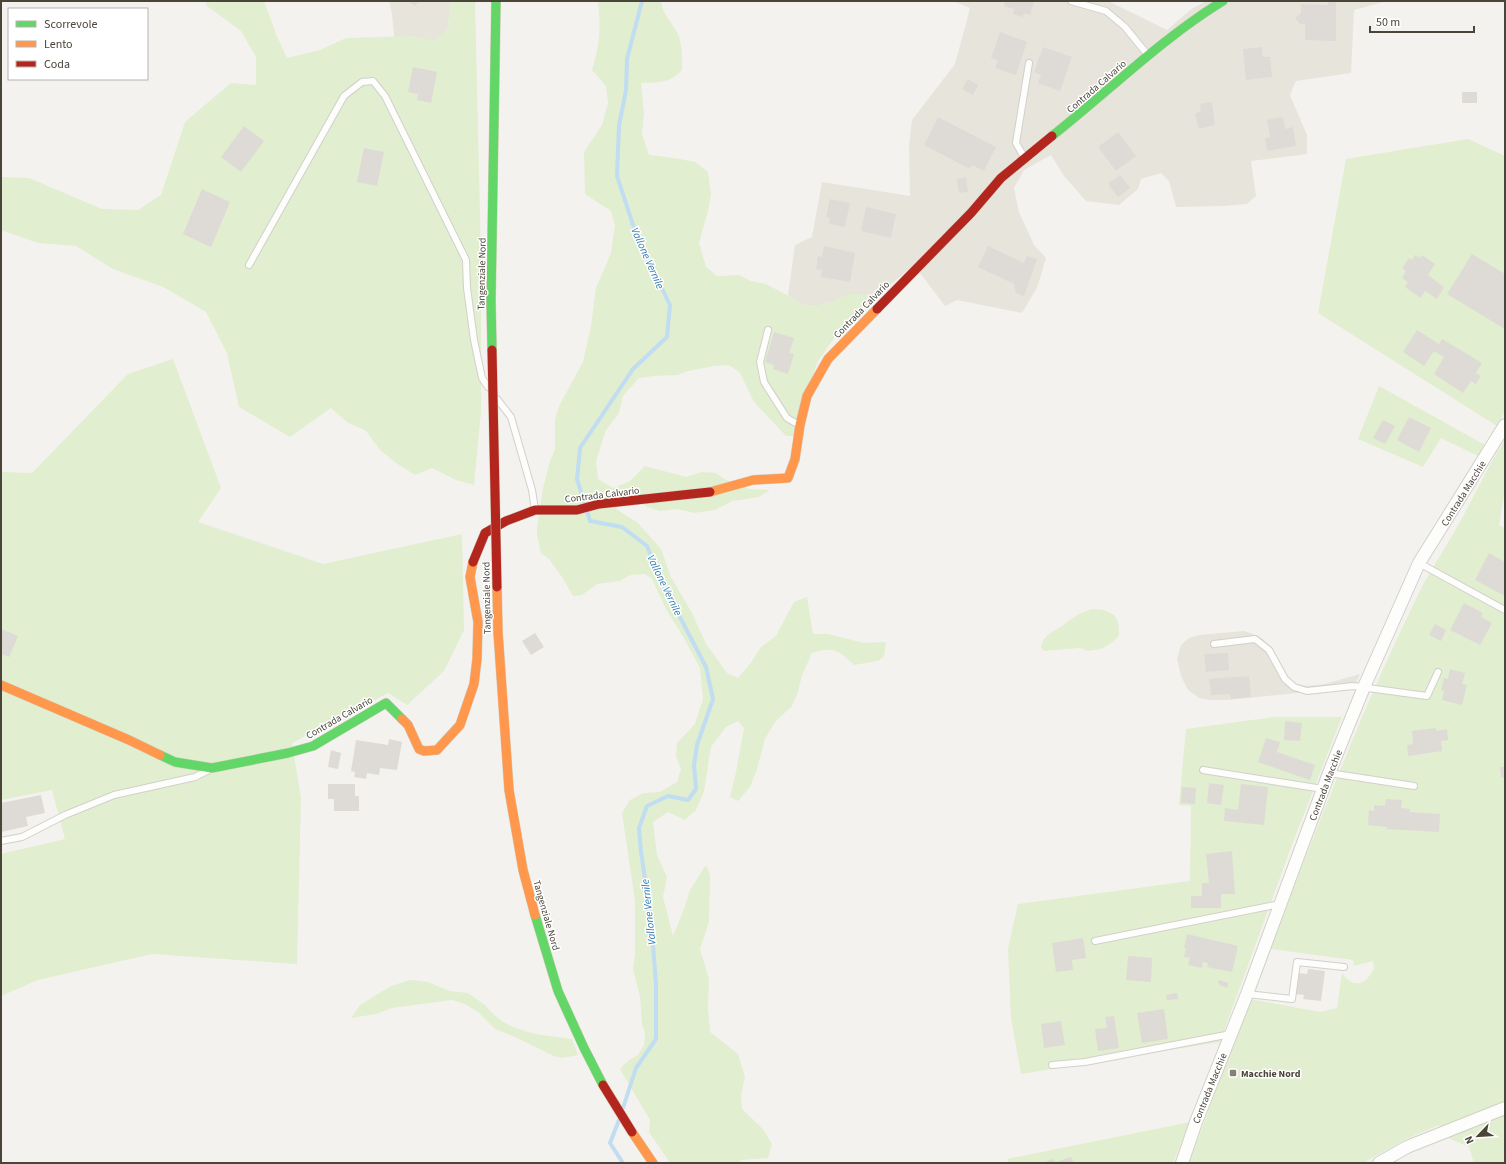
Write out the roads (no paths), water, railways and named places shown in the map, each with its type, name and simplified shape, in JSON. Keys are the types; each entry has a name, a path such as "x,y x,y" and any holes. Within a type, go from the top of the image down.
{"street":[{"name":"Tangenziale Nord","path":"496,1 492,308 498,632 509,790 523,870 539,930 558,991 584,1048 608,1095 654,1163"},
{"name":"Contrada Calvario","path":"1,685 129,740 175,762 212,768 288,753 313,746 386,703 408,726 419,749 424,751 437,750 460,725 474,684 477,659 478,622 470,577 473,561 485,533 506,522 535,510 577,510 599,504 716,491 753,480 788,478 795,459 800,425 807,396 828,359 971,212 1001,178 1081,113 1148,55 1200,15 1223,1"},
{"name":"Contrada Macchie","path":"1182,1163 1196,1122 1231,1034 1329,773 1364,687 1419,563 1505,425"},
{"path":"1379,1163 1407,1147 1505,1108"},
{"path":"632,1132 642,1163"}],"lane":[{"path":"1071,1 1106,11 1126,26 1148,55"},
{"path":"1025,159 1016,143 1029,63"},
{"path":"248,265 344,96 362,82 372,81 385,96 466,260 469,303 474,340 482,378 511,417 532,490 535,510"},
{"path":"768,330 760,362 764,382 787,418 800,425"},
{"path":"1419,563 1505,610"},
{"path":"1214,644 1255,639 1269,650 1285,679 1294,688 1307,691 1353,686 1427,696 1438,672"},
{"path":"1,841 22,837 65,815 114,795 195,776 212,768"},
{"path":"1202,770 1323,789"},
{"path":"1329,773 1414,786"},
{"path":"1095,941 1280,904"},
{"path":"1246,994 1292,999 1297,962 1344,967"},
{"path":"1052,1064 1085,1062 1231,1034"}],"waterway":[{"name":"Vallone Vernile","path":"585,505 577,479 580,448 633,369 667,337 670,305 637,237 617,176 619,126 626,90 627,59 642,1"},
{"name":"Vallone Vernile","path":"587,511 590,521 622,527 647,546 659,577 706,667 713,699 697,745 694,765 696,789 688,800 668,796 647,806 639,828 651,919 656,984 656,1039 636,1068 623,1108"},
{"name":"Vallone Vernile","path":"619,1120 610,1143 623,1163"}],"place":[{"name":"Macchie Nord","path":"1233,1073"}]}
